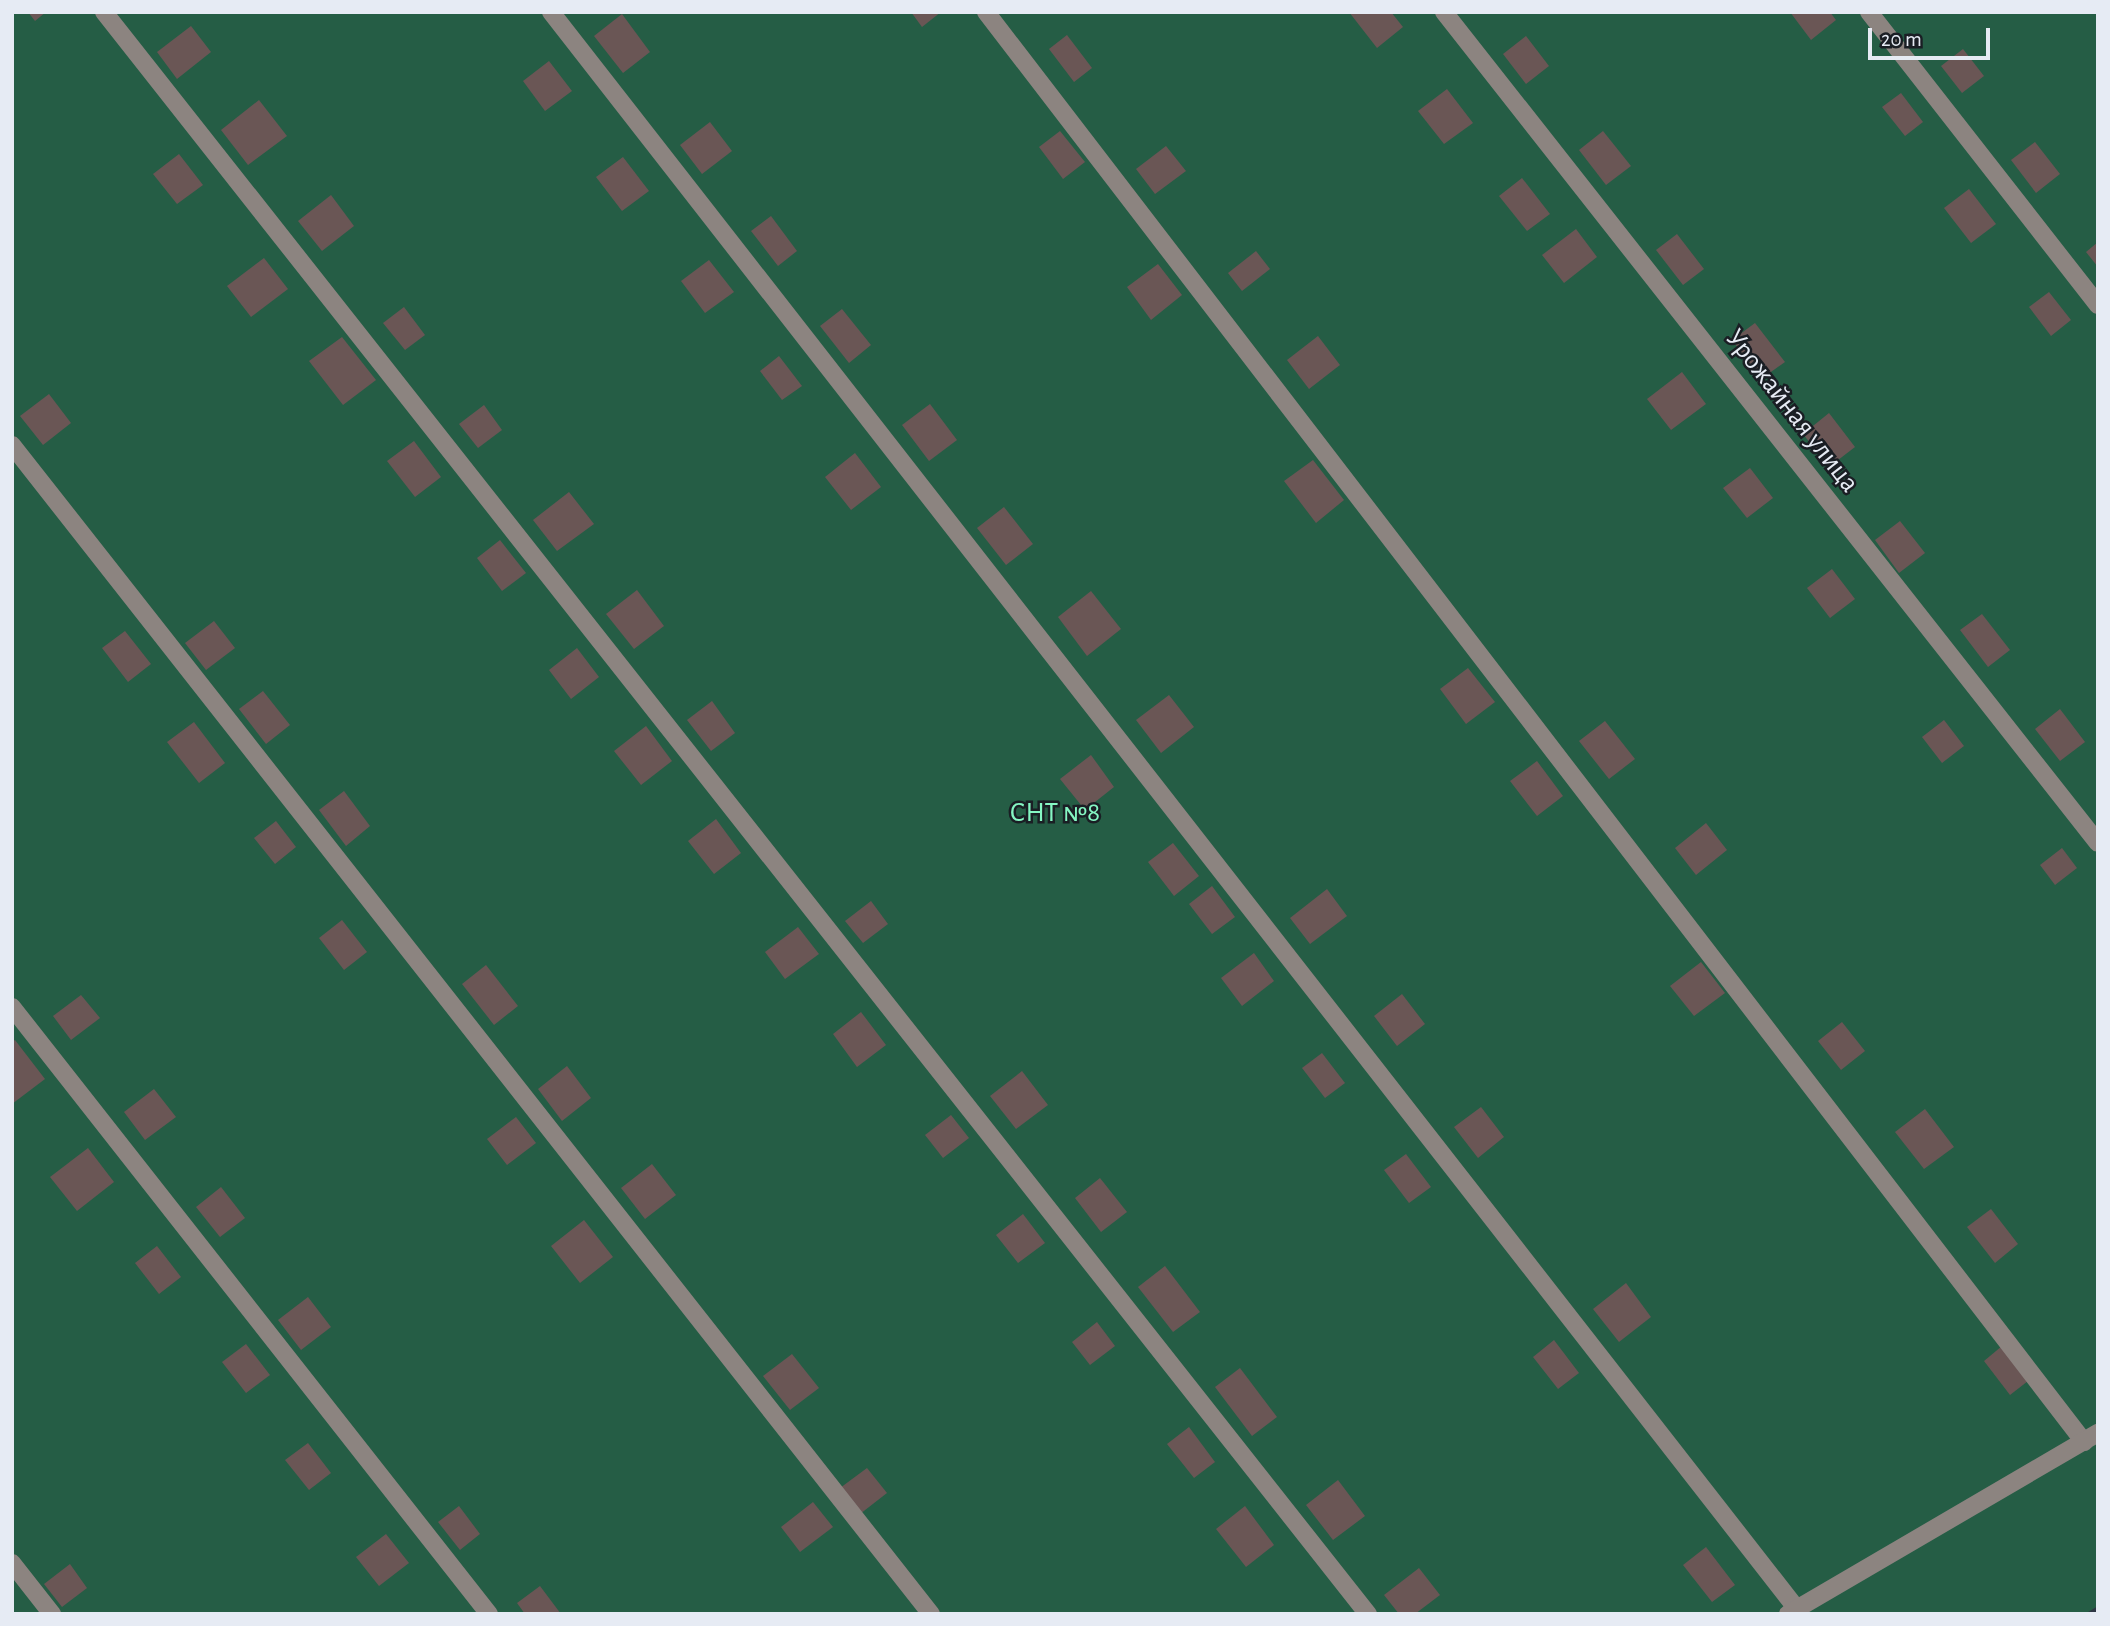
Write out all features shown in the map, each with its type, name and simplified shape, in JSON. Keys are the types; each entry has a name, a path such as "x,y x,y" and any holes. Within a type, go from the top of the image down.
{"street":[{"path":"104,12 1368,1614"},
{"path":"551,12 1792,1611 2091,1437 986,12"},
{"name":"Урожайная улица","path":"1444,12 2098,843"},
{"path":"1869,12 2098,305"},
{"path":"12,446 931,1614"},
{"path":"12,1007 489,1614"},
{"path":"12,1563 52,1614"}],"green space":[{"name":"СНТ №8","path":"12,12 2098,12 2098,1606 2085,1614 12,1614"}],"building":[{"path":"28,12 46,12 35,21"},
{"path":"911,12 941,12 922,27"},
{"path":"1349,12 1391,12 1403,27 1377,48"},
{"path":"1790,12 1830,12 1836,20 1811,40"},
{"path":"622,14 650,52 623,73 594,36"},
{"path":"191,26 211,52 177,79 157,52"},
{"path":"1067,35 1092,68 1074,82 1049,49"},
{"path":"1526,36 1549,66 1526,84 1503,54"},
{"path":"1963,49 1984,76 1962,93 1941,66"},
{"path":"549,61 572,91 545,111 523,81"},
{"path":"1447,89 1473,123 1444,144 1418,111"},
{"path":"1901,93 1923,122 1905,136 1882,107"},
{"path":"259,100 287,136 248,165 221,130"},
{"path":"710,122 732,151 702,174 680,145"},
{"path":"1060,131 1085,162 1063,179 1039,147"},
{"path":"1603,131 1631,166 1606,185 1579,150"},
{"path":"2035,142 2060,174 2036,193 2011,160"},
{"path":"1166,146 1186,171 1155,194 1136,169"},
{"path":"179,154 203,185 177,204 153,174"},
{"path":"623,157 649,191 622,211 596,177"},
{"path":"1522,178 1550,214 1527,231 1499,196"},
{"path":"1969,189 1996,224 1971,243 1944,208"},
{"path":"331,195 354,226 322,251 298,221"},
{"path":"771,216 797,251 778,266 751,231"},
{"path":"1576,229 1597,257 1564,283 1542,255"},
{"path":"1677,234 1704,269 1683,285 1656,250"},
{"path":"2098,242 2098,267 2086,252"},
{"path":"1256,251 1270,269 1242,291 1228,273"},
{"path":"264,258 288,289 251,317 227,286"},
{"path":"709,260 734,292 705,313 681,281"},
{"path":"1158,264 1182,295 1151,320 1127,287"},
{"path":"2049,292 2071,320 2051,336 2029,307"},
{"path":"404,307 425,335 405,350 383,323"},
{"path":"842,309 871,345 849,363 820,326"},
{"path":"1755,323 1785,362 1761,379 1732,340"},
{"path":"1318,336 1340,365 1309,389 1287,360"},
{"path":"342,337 376,380 343,405 309,361"},
{"path":"779,356 802,386 782,400 760,371"},
{"path":"1682,372 1706,404 1671,430 1647,399"},
{"path":"49,394 71,423 43,445 20,416"},
{"path":"930,404 957,440 929,461 902,425"},
{"path":"484,405 502,430 478,448 459,424"},
{"path":"1829,413 1855,447 1829,467 1803,434"},
{"path":"414,441 441,477 415,497 387,461"},
{"path":"855,453 881,487 851,510 825,477"},
{"path":"1313,460 1344,500 1316,523 1284,481"},
{"path":"1750,468 1773,498 1747,518 1723,488"},
{"path":"569,492 594,524 557,551 533,520"},
{"path":"1004,507 1033,544 1006,565 977,528"},
{"path":"1900,521 1925,553 1899,573 1875,540"},
{"path":"500,540 526,573 502,591 477,558"},
{"path":"1832,569 1855,599 1830,618 1807,588"},
{"path":"637,590 664,626 634,649 606,614"},
{"path":"1091,591 1121,629 1087,656 1058,617"},
{"path":"1982,614 2010,650 1988,667 1960,630"},
{"path":"214,621 235,648 206,670 185,643"},
{"path":"125,631 151,664 128,682 102,648"},
{"path":"577,648 599,677 571,699 549,670"},
{"path":"1468,668 1495,702 1466,724 1440,689"},
{"path":"263,691 290,725 266,744 239,709"},
{"path":"1169,695 1194,727 1161,753 1136,720"},
{"path":"712,701 735,733 711,751 687,720"},
{"path":"2060,709 2085,742 2060,761 2035,729"},
{"path":"1944,720 1964,746 1942,763 1922,737"},
{"path":"1605,721 1635,759 1609,779 1579,741"},
{"path":"194,722 225,763 199,783 167,742"},
{"path":"646,726 672,761 641,785 614,751"},
{"path":"1091,755 1114,787 1085,810 1060,779"},
{"path":"1537,761 1563,796 1537,816 1510,781"},
{"path":"344,791 370,826 346,846 319,810"},
{"path":"716,819 741,853 714,874 688,841"},
{"path":"276,821 296,847 275,864 254,838"},
{"path":"1706,823 1727,850 1696,875 1675,848"},
{"path":"1173,843 1199,876 1174,896 1148,862"},
{"path":"2062,848 2077,868 2055,885 2040,865"},
{"path":"1212,886 1235,917 1212,934 1189,904"},
{"path":"1327,889 1347,916 1310,944 1290,918"},
{"path":"871,901 888,924 863,943 845,921"},
{"path":"342,920 367,952 344,970 319,938"},
{"path":"798,927 819,954 785,979 765,952"},
{"path":"1254,953 1274,981 1242,1006 1221,978"},
{"path":"1701,962 1725,993 1694,1016 1670,986"},
{"path":"486,965 518,1006 494,1025 462,984"},
{"path":"1402,994 1425,1024 1397,1046 1374,1016"},
{"path":"81,995 100,1018 71,1040 53,1016"},
{"path":"861,1012 886,1045 857,1067 833,1034"},
{"path":"1842,1022 1865,1051 1841,1070 1818,1041"},
{"path":"15,1040 45,1079 12,1104 12,1042"},
{"path":"1322,1053 1345,1083 1325,1098 1302,1068"},
{"path":"567,1066 591,1098 562,1121 538,1089"},
{"path":"1022,1071 1048,1105 1016,1129 990,1096"},
{"path":"154,1089 176,1117 145,1140 124,1112"},
{"path":"1481,1107 1504,1137 1478,1158 1454,1127"},
{"path":"1925,1109 1954,1147 1924,1169 1895,1132"},
{"path":"951,1115 969,1138 943,1158 925,1135"},
{"path":"516,1117 536,1143 507,1165 487,1139"},
{"path":"88,1148 114,1182 77,1211 50,1177"},
{"path":"1406,1154 1431,1187 1409,1203 1384,1170"},
{"path":"652,1164 676,1195 645,1219 621,1188"},
{"path":"1100,1178 1127,1212 1101,1232 1075,1198"},
{"path":"221,1187 245,1218 220,1237 196,1207"},
{"path":"1991,1209 2018,1244 1995,1263 1967,1227"},
{"path":"1023,1214 1045,1243 1018,1263 996,1235"},
{"path":"584,1220 613,1257 580,1283 551,1246"},
{"path":"157,1246 181,1277 159,1294 135,1263"},
{"path":"1165,1266 1200,1312 1173,1332 1138,1287"},
{"path":"1626,1283 1651,1317 1619,1342 1593,1309"},
{"path":"308,1297 331,1327 301,1350 278,1320"},
{"path":"1097,1322 1115,1346 1090,1365 1072,1342"},
{"path":"1554,1340 1579,1373 1558,1389 1533,1357"},
{"path":"246,1344 270,1375 246,1393 222,1362"},
{"path":"2002,1346 2028,1381 2010,1395 1984,1361"},
{"path":"792,1354 819,1388 790,1410 763,1376"},
{"path":"1240,1368 1277,1417 1252,1436 1215,1387"},
{"path":"1189,1427 1215,1462 1194,1478 1167,1444"},
{"path":"308,1443 331,1473 309,1490 285,1460"},
{"path":"867,1468 887,1493 860,1514 840,1488"},
{"path":"1338,1480 1365,1516 1333,1540 1306,1505"},
{"path":"813,1502 833,1527 800,1552 781,1527"},
{"path":"459,1506 480,1534 460,1550 438,1522"},
{"path":"1245,1506 1274,1545 1246,1567 1216,1529"},
{"path":"386,1534 409,1563 379,1586 356,1557"},
{"path":"1706,1547 1735,1585 1712,1602 1683,1565"},
{"path":"70,1564 87,1588 62,1607 44,1584"},
{"path":"1419,1568 1440,1595 1415,1614 1399,1614 1384,1595"},
{"path":"540,1586 561,1614 525,1614 517,1603"}]}
